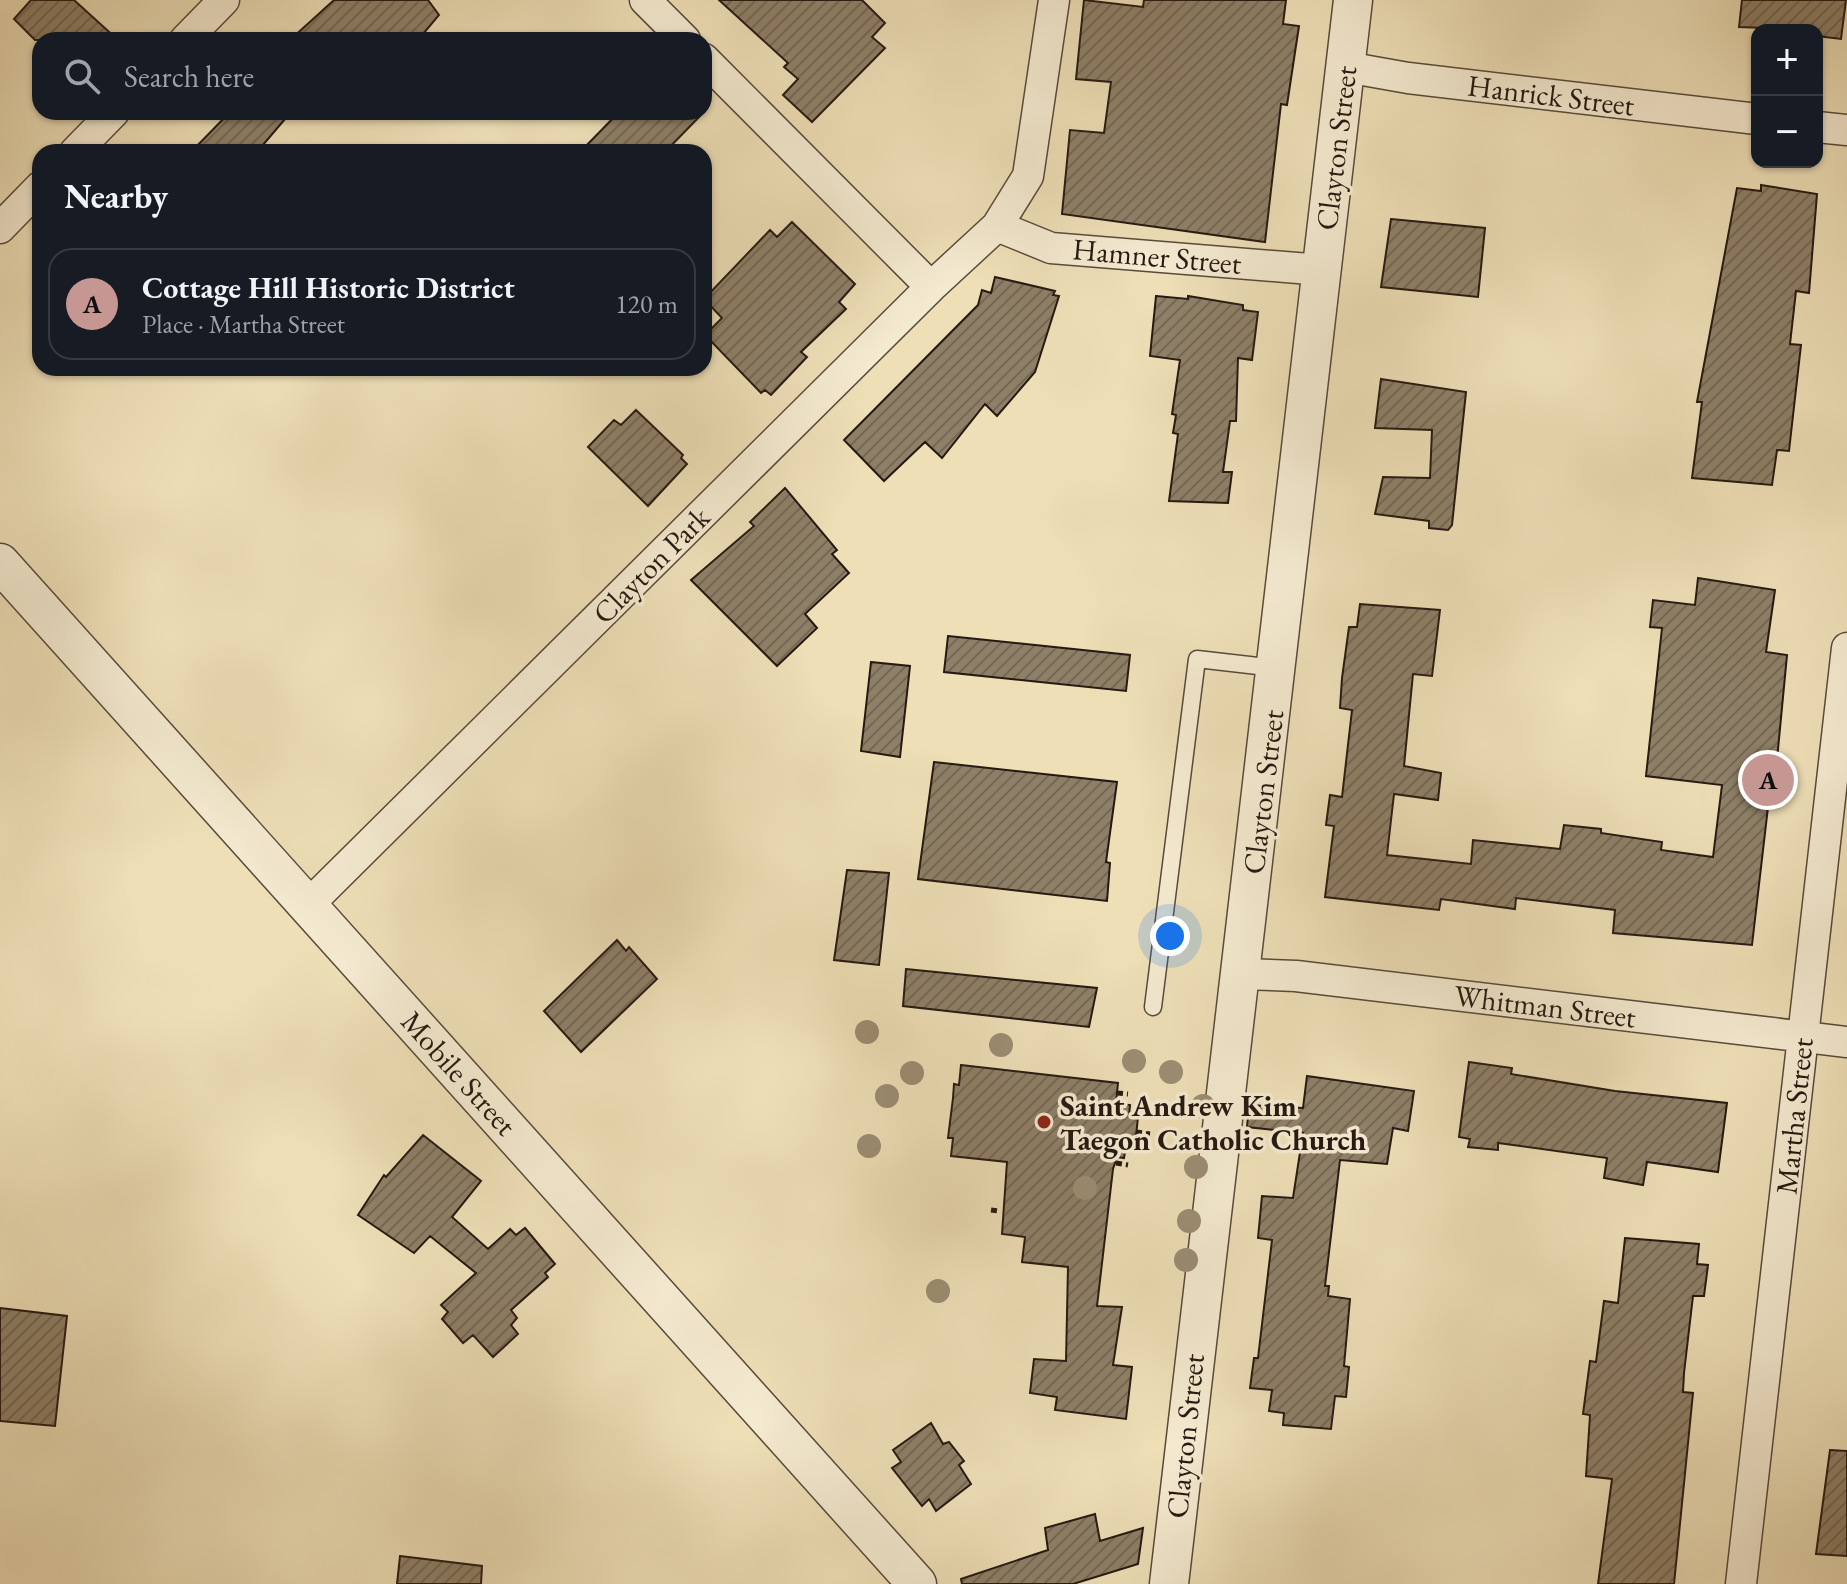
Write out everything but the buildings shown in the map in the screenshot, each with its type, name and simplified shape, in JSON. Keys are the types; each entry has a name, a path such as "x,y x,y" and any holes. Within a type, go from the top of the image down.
{"street":[{"path":"193,32 224,0"},
{"path":"645,0 677,32"},
{"name":"Clayton Park","path":"308,905 931,287 997,226 1031,165 1054,0"},
{"name":"Clayton Street","path":"1169,1584 1201,1287 1242,974 1353,0"},
{"path":"712,67 931,287"},
{"name":"Hanrick Street","path":"1346,67 1408,78 1751,118"},
{"path":"83,144 106,120"},
{"path":"1823,128 1847,130"},
{"path":"0,228 32,195"},
{"name":"Hamner Street","path":"997,226 1051,248 1322,270"},
{"name":"Mobile Street","path":"0,563 917,1584"},
{"name":"Martha Street","path":"1741,1584 1847,648"},
{"name":"Whitman Street","path":"1242,974 1296,976 1847,1042"}],"lane":[{"path":"1153,1007 1197,659 1277,669"}],"path":[{"path":"1117,1093 1128,1094"},
{"path":"1136,1132 1150,1134"},
{"path":"1116,1163 1128,1165"}],"place":[{"name":"Cottage Hill Historic District","path":"1768,780"},
{"name":"Saint Andrew Kim Taegon Catholic Church","path":"1044,1122"}]}
